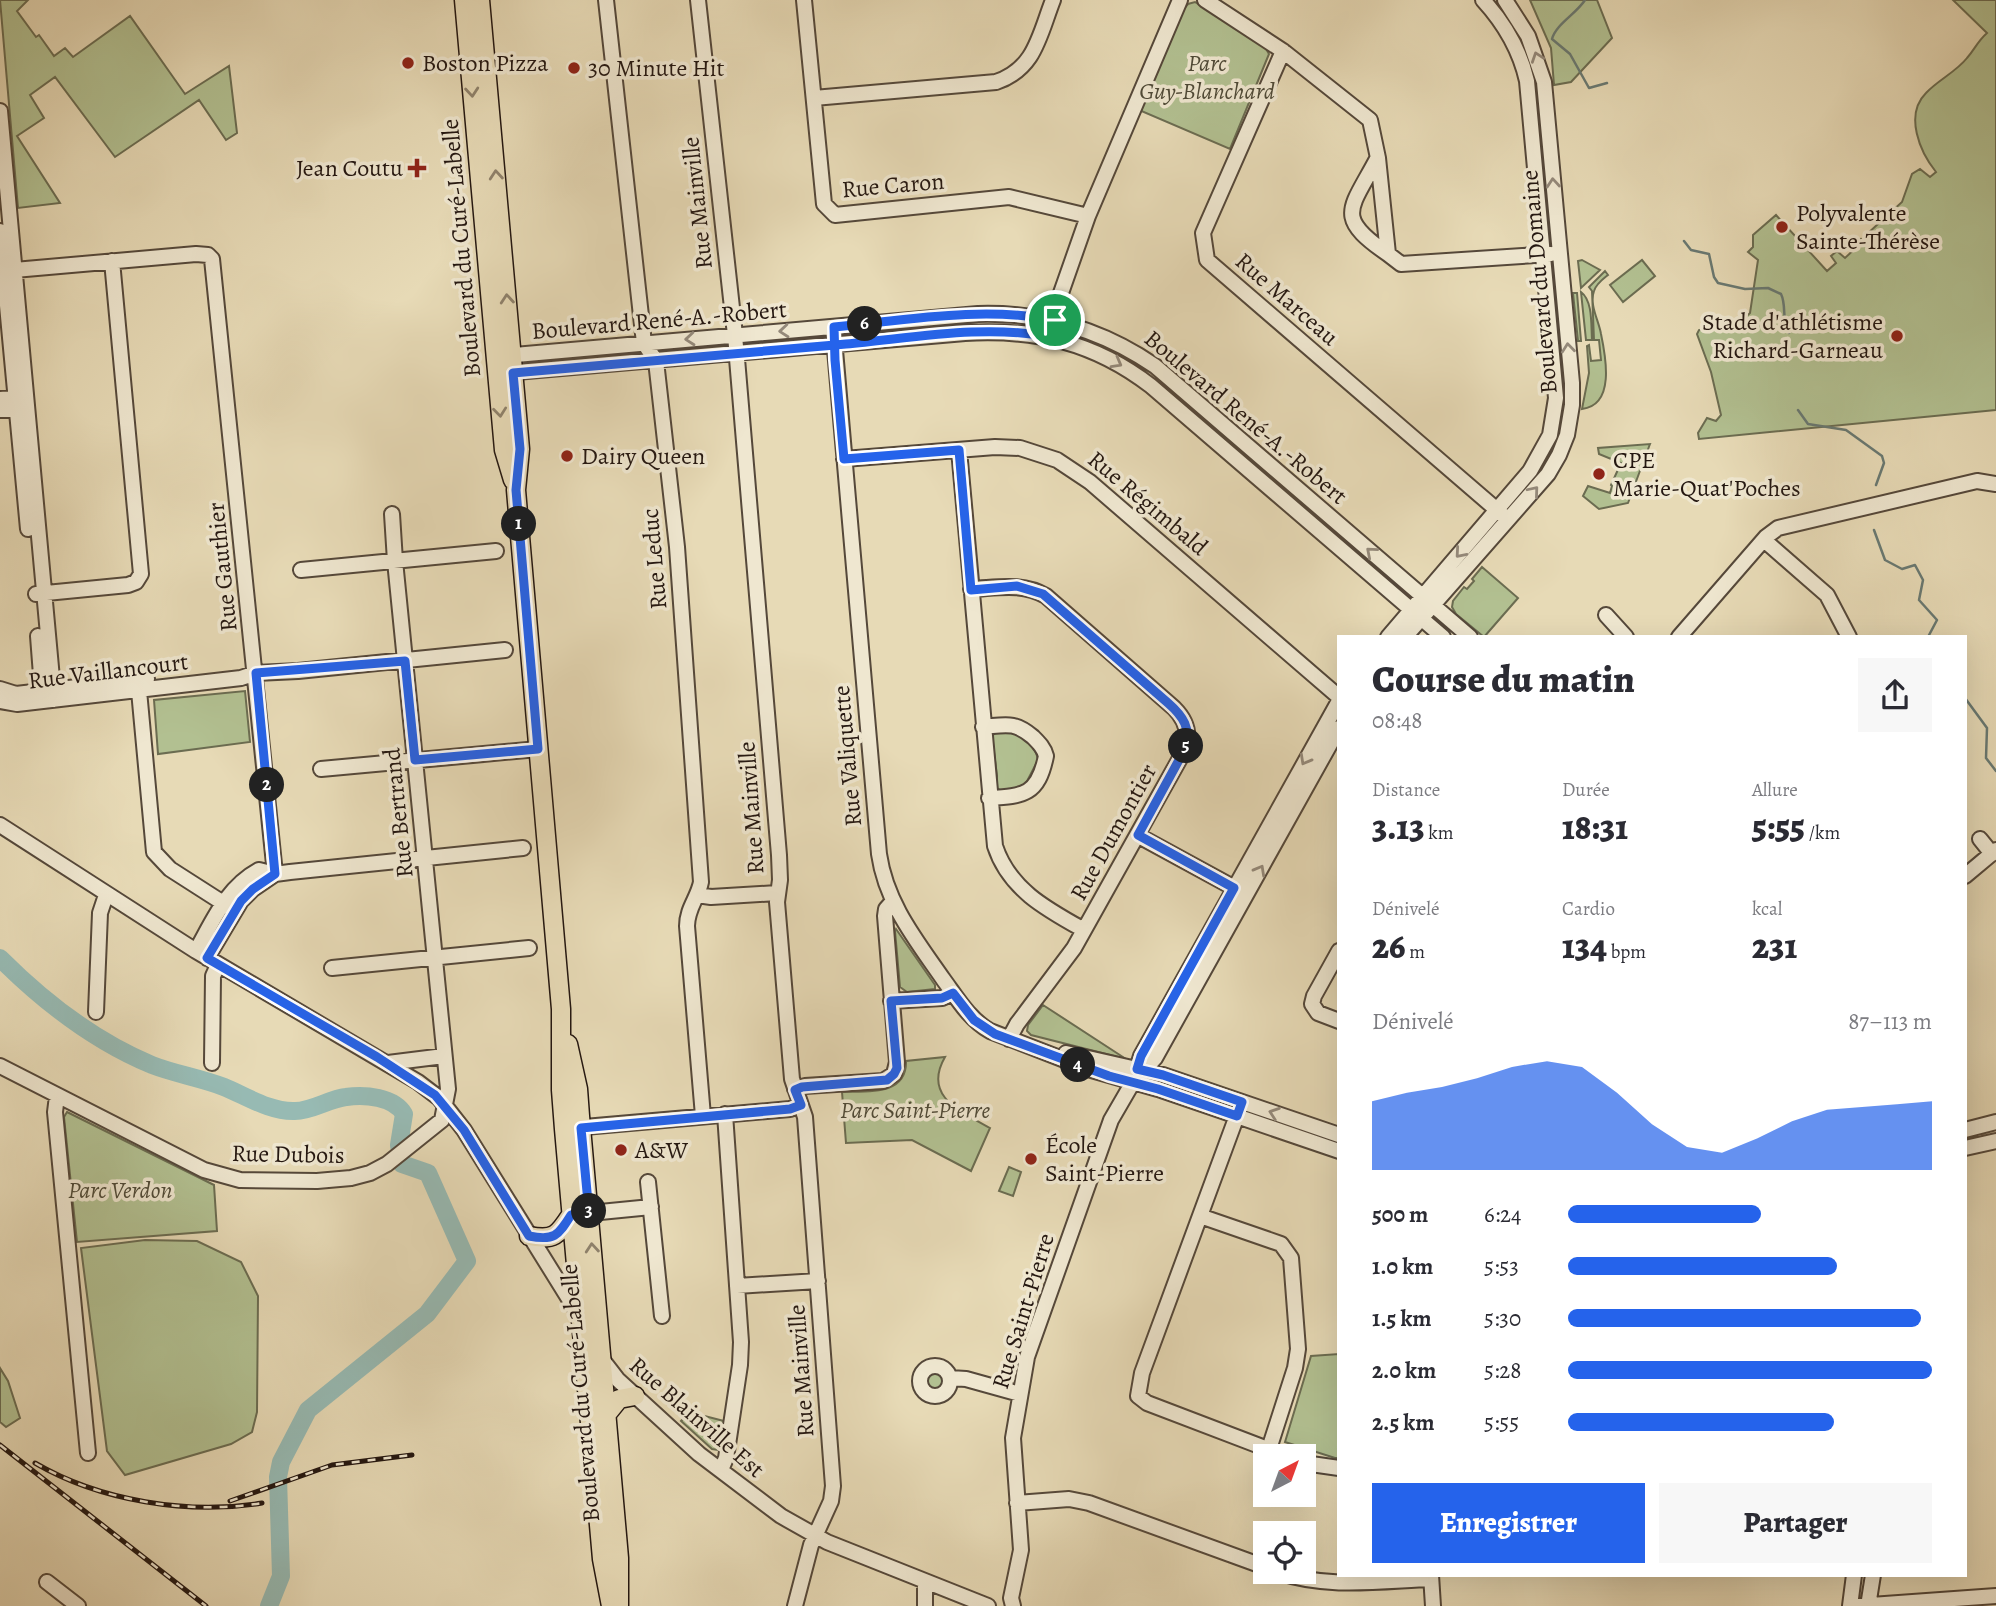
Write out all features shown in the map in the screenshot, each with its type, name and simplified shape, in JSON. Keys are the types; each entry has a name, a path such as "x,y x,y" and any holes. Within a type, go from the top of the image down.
{"main road":[{"name":"Boulevard du Curé-Labelle","path":"464,0 504,365 520,449 516,490 561,1009 561,1090 572,1128 589,1316 602,1360 618,1558 619,1606"},
{"name":"Boulevard du Curé-Labelle","path":"480,0 504,365"},
{"path":"529,1236 544,1239 554,1236 580,1214"},
{"name":"Boulevard du Curé-Labelle","path":"589,1316 583,1362 602,1559 611,1606"},
{"path":"606,1415 619,1399 635,1396"}],"street":[{"name":"Rue Leduc","path":"606,0 645,344 656,361 677,547 701,881 697,895 687,911 687,926 703,1116"},
{"name":"Rue Mainville","path":"698,0 735,335 779,855 780,880 777,893 791,1075 805,1117 833,1491 830,1506 814,1535 794,1606"},
{"name":"Rue Caron","path":"804,0 824,204 835,215 1009,197 1088,216"},
{"path":"814,98 996,82 1011,77 1025,65 1036,44 1052,0"},
{"path":"1051,337 1061,293 1088,216 1180,0"},
{"path":"1205,0 1283,51 1370,120 1378,158 1388,254"},
{"name":"Boulevard du Domaine","path":"1422,596 1535,463 1550,435 1553,423 1555,383 1525,74 1507,31 1483,0"},
{"name":"Boulevard du Domaine","path":"1434,606 1548,474 1560,452 1572,405 1544,82 1528,36 1505,0"},
{"name":"Rue Marceau","path":"1283,51 1203,233 1207,260 1509,520"},
{"path":"0,111 9,270 48,695"},
{"path":"1378,158 1353,204 1353,223 1363,236 1401,264 1560,254"},
{"path":"0,231 9,270"},
{"name":"Rue Gauthier","path":"112,261 196,254 211,257 215,273 275,874"},
{"path":"9,270 112,261 141,574 136,582 128,585 38,593"},
{"name":"Boulevard René-A.-Robert","path":"504,365 645,344 987,314 1055,320 1101,335 1155,366 1468,635"},
{"name":"Rue Valiquette","path":"795,1090 805,1086 883,1081 896,1071 897,1062 885,916 886,909 893,901 879,854 834,327"},
{"name":"Boulevard René-A.-Robert","path":"504,365 656,361 997,331 1051,337 1093,351 1145,381 1441,635"},
{"path":"0,399 21,403"},
{"path":"0,410 21,403"},
{"name":"Rue Régimbald","path":"844,459 995,447 1020,448 1044,454 1069,466 1337,697"},
{"path":"959,450 995,846 1019,887 1038,904 1084,930"},
{"path":"1681,635 1764,540 1778,528 1978,481 1996,484"},
{"name":"Rue Bertrand","path":"392,514 435,957 447,1089 446,1106"},
{"path":"1764,540 1827,595 1848,635"},
{"path":"301,570 496,551"},
{"name":"Rue Dumontier","path":"971,590 1017,586 1043,594 1181,715 1188,734 1185,749 1084,930 1067,958 1017,1024 1009,1040"},
{"path":"1406,635 1417,614 1422,596"},
{"path":"1391,635 1417,614 1434,606"},
{"path":"1606,615 1624,635"},
{"name":"Rue Vaillancourt","path":"0,689 13,694 48,695 139,685 241,669 256,673 505,650"},
{"path":"139,685 154,852 170,869 229,906"},
{"name":"Rue Vaillancourt","path":"0,701 14,704 48,695"},
{"name":"Rue Saint-Pierre","path":"1013,1606 1011,1598 1020,1557 1013,1444 1020,1394 1030,1350 1112,1117 1138,1074 1155,1058 1337,703"},
{"path":"983,727 1017,726 1041,745 1046,757 1043,768 1029,792 1018,796 989,798"},
{"name":"Rue Saint-Pierre","path":"1240,891 1337,731"},
{"path":"321,769 538,749"},
{"path":"0,825 207,958 428,1089 446,1106 469,1138 529,1236 589,1316"},
{"path":"1138,835 1240,891"},
{"path":"1967,874 1994,852 1980,839"},
{"path":"212,1063 213,976 207,958 229,906 248,892 275,874 523,848"},
{"path":"697,895 711,897 777,893"},
{"path":"96,1012 100,913 106,895"},
{"path":"893,901 904,922 953,993 977,1023 995,1034 1041,1049 1088,1069 1138,1074 1242,1102 1337,1134"},
{"path":"332,968 528,948"},
{"path":"1337,955 1312,1004 1318,1013 1337,1020"},
{"path":"891,1001 942,998 953,993"},
{"path":"388,1063 444,1056"},
{"name":"Rue Dubois","path":"0,1066 204,1170 231,1179 334,1180 370,1173 394,1159 440,1123 446,1106"},
{"path":"1138,1074 1237,1116 1337,1150"},
{"path":"58,1096 54,1112 88,1453"},
{"path":"1242,1102 1139,1380 1138,1396 1147,1403 1256,1444"},
{"path":"572,1128 790,1109 801,1105"},
{"path":"721,1470 726,1458 741,1342 725,1114"},
{"path":"1967,1129 1996,1122"},
{"path":"1967,1148 1996,1141"},
{"path":"648,1182 662,1316"},
{"path":"580,1214 651,1207"},
{"path":"1200,1216 1281,1244 1292,1258 1298,1349 1295,1368 1271,1444"},
{"path":"737,1286 818,1280"},
{"path":"583,1362 602,1360"},
{"name":"Rue Blainville Est","path":"602,1360 635,1396 708,1462 775,1512 814,1535 988,1606"},
{"path":"950,1378 966,1379 1020,1394"},
{"path":"1316,1466 1337,1468"},
{"path":"1017,1503 1069,1499 1089,1503 1253,1563"},
{"path":"1316,1580 1333,1583 1431,1577 1433,1606"},
{"path":"1850,1606 1854,1577"},
{"path":"1871,1577 1864,1605 1996,1596"},
{"path":"47,1582 78,1606"},
{"path":"925,1582 925,1606"}],"green space":[{"path":"0,0 28,0 17,11 54,56 65,48 73,57 130,16 185,94 229,66 237,133 226,140 199,100 115,157 55,77 30,95 44,118 17,136 60,203 18,208"},
{"path":"1530,0 1597,0 1612,38 1571,82 1554,85 1551,48"},
{"path":"1953,0 1996,0 1996,410 1699,439 1698,433 1707,418 1716,421 1721,415 1711,372 1697,334 1699,330 1742,320 1750,313 1758,260 1748,252 1753,247 1753,235 1776,215 1827,271 1836,263 1831,256 1837,251 1845,258 1860,244 1858,242 1861,239 1864,242 1868,239 1866,235 1902,202 1912,174 1920,169 1930,177 1936,172 1920,144 1917,133 1915,122 1919,102 1931,88 1963,63 1987,33"},
{"name":"Parc Guy-Blanchard","path":"1195,2 1265,47 1269,54 1230,149 1139,110 1182,11 1188,4"},
{"path":"1582,260 1600,270 1581,288 1578,261"},
{"path":"1642,260 1655,276 1623,302 1610,285"},
{"path":"1605,271 1608,275 1595,288 1593,302 1603,344 1606,379 1600,399 1592,406 1582,409 1589,373 1587,346 1589,345 1591,361 1601,360 1599,340 1594,340 1592,291 1589,287"},
{"path":"1581,292 1588,301 1592,340 1586,340"},
{"path":"1573,293 1577,293 1581,341 1578,341"},
{"path":"1650,444 1628,503 1599,509 1583,496 1588,486 1610,493 1621,463 1599,454 1598,448"},
{"path":"1482,567 1518,598 1486,635 1482,635 1456,614 1452,607 1453,601 1464,587 1467,589 1474,581 1472,579"},
{"path":"245,691 250,742 158,754 154,700"},
{"path":"1009,731 1028,742 1035,750 1038,760 1024,787 1002,791 996,788 992,736"},
{"path":"896,929 935,985 935,989 907,992 900,987"},
{"path":"1043,1005 1126,1059 1031,1035 1027,1031 1028,1025"},
{"name":"Parc Saint-Pierre","path":"945,1057 939,1071 938,1083 942,1093 957,1109 990,1128 971,1171 912,1140 846,1143 842,1092 874,1091 893,1086 905,1072 906,1061"},
{"name":"Parc Verdon","path":"67,1112 214,1185 217,1231 77,1242 64,1117"},
{"path":"1009,1167 1021,1172 1013,1196 999,1191"},
{"path":"145,1240 197,1241 241,1262 258,1296 257,1412 252,1432 231,1444 125,1475 107,1451 81,1248"},
{"path":"1337,1354 1337,1458 1316,1452 1316,1444 1285,1442 1311,1356"},
{"path":"0,1368 8,1381 20,1418 6,1427 0,1422"},
{"path":"932,1373 938,1373 943,1381 941,1387 932,1389 927,1384 927,1378"},
{"path":"689,1412 724,1421 721,1446 718,1450 712,1449 681,1421"}],"waterway":[{"path":"1585,0 1552,39 1570,54 1589,88 1607,83"},
{"path":"1684,241 1691,250 1709,254 1718,283 1745,289 1768,288 1781,294 1789,333"},
{"path":"1798,410 1808,424 1846,430 1882,456 1884,463 1876,485"},
{"path":"1874,530 1885,560 1902,569 1915,565 1923,580 1919,600 1937,620 1929,635"},
{"path":"1967,701 1987,728 1986,758 1996,771"},
{"path":"0,958 34,990 71,1019 110,1044 152,1065 224,1087 267,1106 286,1111 301,1110 354,1096 378,1098 393,1104 404,1114 399,1145 402,1164 428,1173 467,1261 427,1314 308,1410 281,1462 278,1477 281,1576 269,1606"}],"railway":[{"path":"0,1445 206,1606"},
{"path":"230,1501 332,1465 412,1455"},
{"path":"35,1463 87,1487 145,1502 204,1507 262,1503"}],"place":[{"name":"Boston Pizza","path":"408,63"},
{"name":"30 Minute Hit","path":"574,68"},
{"name":"Jean Coutu","path":"417,168"},
{"name":"Polyvalente Sainte-Thérèse","path":"1782,227"},
{"name":"Stade d'athlétisme Richard-Garneau","path":"1897,336"},
{"name":"Dairy Queen","path":"567,456"},
{"name":"CPE Marie-Quat'Poches","path":"1599,474"},
{"name":"A&W","path":"621,1150"},
{"name":"École Saint-Pierre","path":"1031,1159"}],"route":[{"path":"1055,320 987,314 834,327 835,345 835,360 844,459 959,450 971,590 1017,586 1043,594 1184,720 1188,734 1185,749 1138,835 1234,888 1141,1056 1137,1069 1242,1102 1237,1116 1088,1069 1041,1049 995,1034 974,1020 953,993 942,998 891,1001 897,1068 890,1079 802,1087 795,1090 801,1105 797,1108 581,1128 589,1213 571,1215 559,1234 544,1239 529,1236 464,1130 432,1092 207,958 241,901 275,874 256,673 405,661 415,760 538,749 516,490 520,449 513,373 656,361 835,345 965,333 1007,331 1051,337 1055,320"}]}
